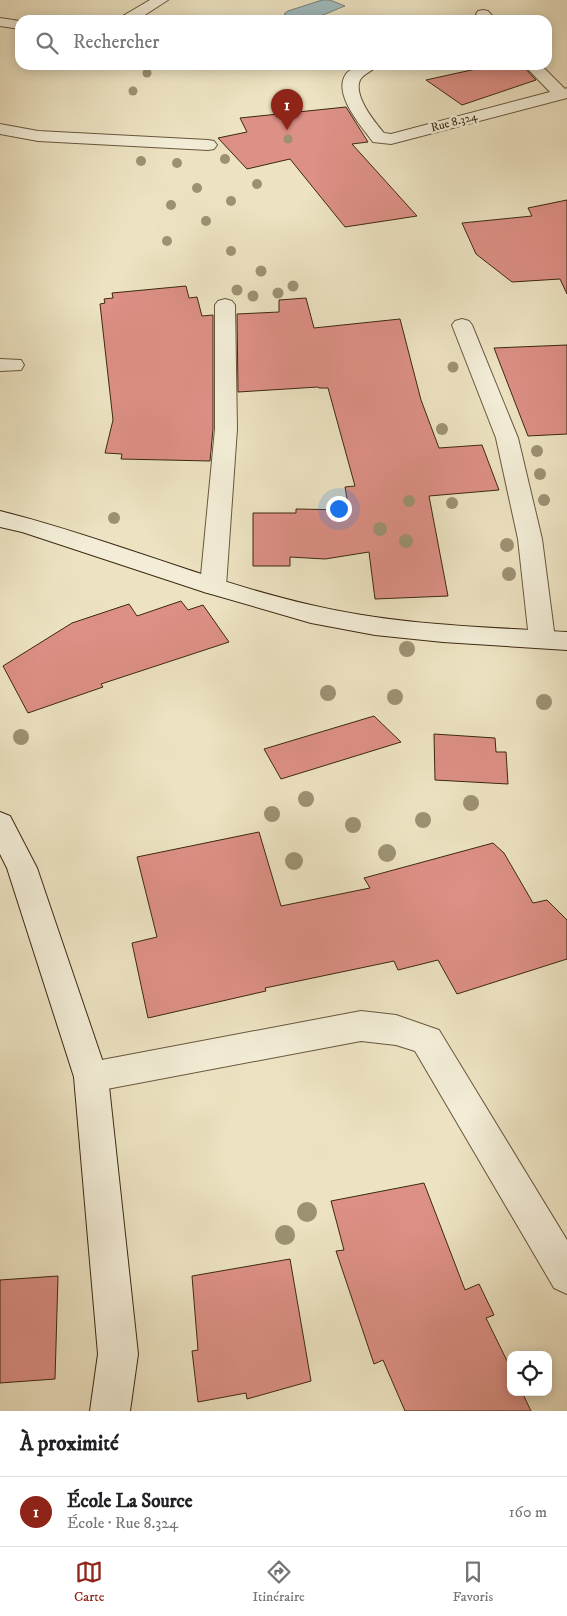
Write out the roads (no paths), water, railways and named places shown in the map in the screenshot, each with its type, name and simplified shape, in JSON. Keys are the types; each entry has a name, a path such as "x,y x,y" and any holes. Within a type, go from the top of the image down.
{"street":[{"path":"135,15 161,0"},
{"path":"0,22 15,24"},
{"name":"Rue 8.324","path":"364,70 351,80 356,108 379,138 391,139 564,94"},
{"path":"538,70 564,94"},
{"path":"0,129 38,136 208,145"},
{"path":"213,586 226,428 225,305"},
{"path":"462,325 507,438 530,539 542,639"},
{"path":"0,519 29,526 213,586 311,614 375,626 444,633 567,641"},
{"path":"0,824 22,868 91,1077 118,1354 110,1411"},
{"path":"91,1077 361,1026 396,1030 427,1040 567,1275"}],"water":[{"path":"322,0 330,0 345,6 323,15 284,14"}],"place":[{"name":"École La Source","path":"287,130"}]}
